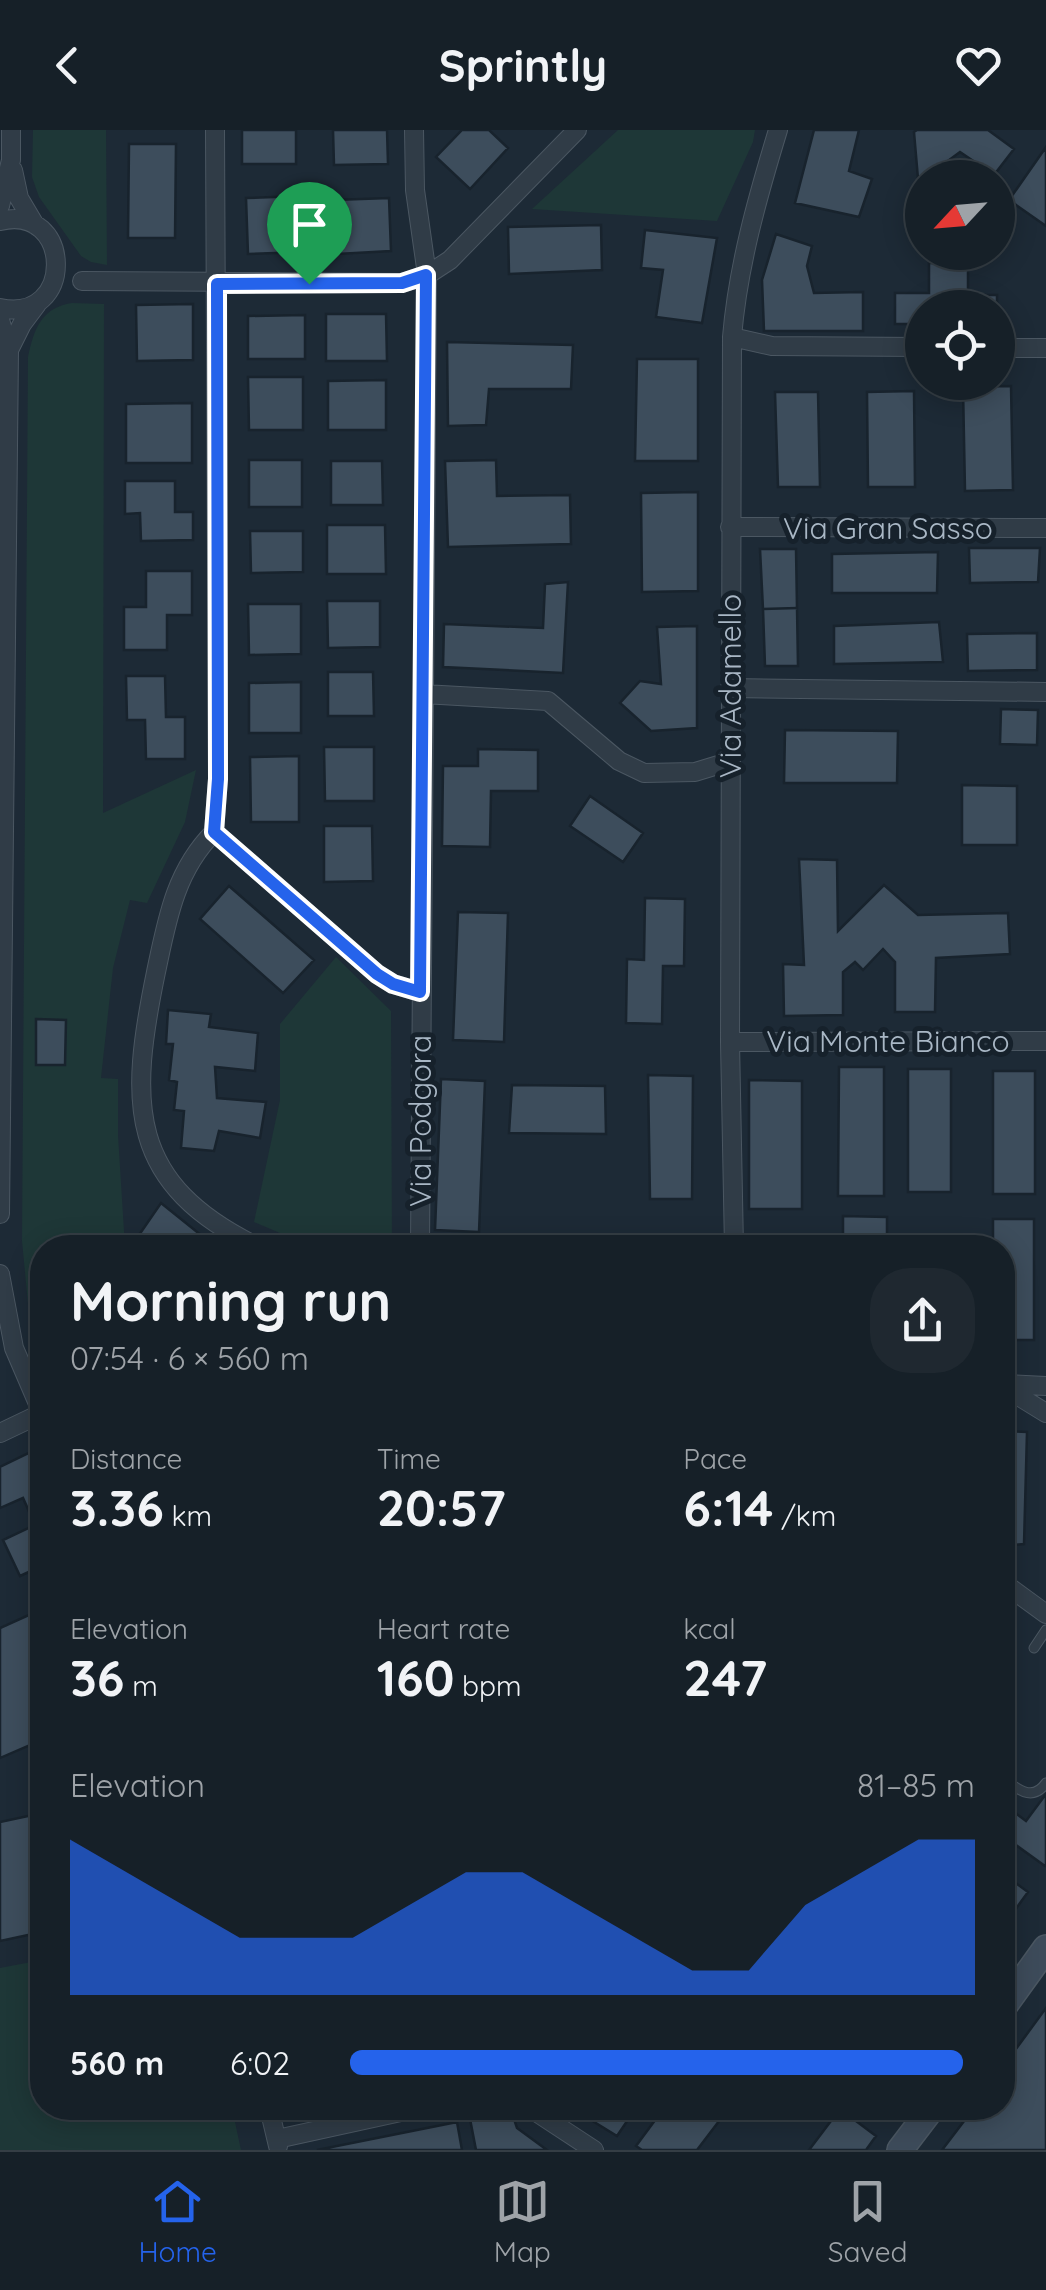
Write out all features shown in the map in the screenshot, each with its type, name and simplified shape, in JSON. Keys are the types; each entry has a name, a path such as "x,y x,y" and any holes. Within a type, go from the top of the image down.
{"main road":[{"path":"1015,1991 1046,1948"},
{"path":"900,2150 921,2120"}],"street":[{"path":"0,206 11,160 12,130"},
{"path":"215,130 218,779 214,832 189,860 168,916 142,1056 140,1090 143,1127 171,1184 192,1207 234,1235"},
{"name":"Via Podgora","path":"414,130 415,190 426,275 420,1235"},
{"path":"0,308 18,309 82,281 402,283 426,275 450,260 577,130"},
{"name":"Via Adamello","path":"734,1235 730,1042 732,337 750,222 778,130"},
{"path":"11,160 19,198 34,224"},
{"path":"0,220 34,224 44,232 67,270 82,281"},
{"path":"6,361 22,324 55,281 56,254"},
{"path":"0,320 6,361 0,1214"},
{"path":"732,337 772,346 905,347"},
{"path":"1015,348 1046,348"},
{"name":"Via Gran Sasso","path":"730,527 1046,528"},
{"path":"730,688 1046,692"},
{"path":"423,694 548,701 619,761 644,773 696,772 730,762"},
{"path":"214,832 377,974 393,984 420,992"},
{"name":"Via Monte Bianco","path":"730,1042 1046,1041"},
{"path":"0,1274 14,1348 30,1385"},
{"path":"1015,1385 1046,1386"},
{"path":"1015,1393 1046,1413"},
{"path":"0,1433 30,1419"},
{"path":"1015,1589 1042,1604"},
{"path":"278,2144 372,2120"},
{"path":"548,2120 594,2150"}],"lane":[{"path":"1034,1648 1046,1630"},
{"path":"1015,1786 1027,1794 1038,1792 1046,1784"}],"green space":[{"path":"33,130 106,130 107,265 81,256 39,197 32,177"},
{"path":"618,130 755,130 717,221 532,209"},
{"path":"104,304 103,813 196,770 185,822 147,903 130,900 113,968 101,1078 118,1079 124,1235 30,1235 30,1325 22,1241 28,357 41,321 61,306"},
{"path":"336,957 391,1011 392,1235 285,1235 254,1222 280,1100 280,1024"},
{"path":"30,1962 30,2120 235,2120 241,2150 0,2150 0,1968"}],"building":[{"path":"242,130 296,130 296,164 242,164"},
{"path":"333,130 387,130 388,164 334,165"},
{"path":"462,130 489,130 508,148 470,189 436,157"},
{"path":"814,130 859,130 849,171 872,179 859,217 795,203"},
{"path":"988,130 1014,149 1006,160 972,160 960,152 949,160 916,160 914,132"},
{"path":"129,144 176,144 175,238 128,238"},
{"path":"1046,147 1046,226 1015,204 1015,191"},
{"path":"302,196 304,252 248,254 246,198"},
{"path":"389,198 391,251 337,254 334,200"},
{"path":"601,225 602,270 509,274 508,227"},
{"path":"645,230 717,238 702,323 656,317 663,270 641,268"},
{"path":"776,234 812,246 807,266 814,293 863,292 863,331 764,331 762,280"},
{"path":"929,270 968,270 968,290 929,290"},
{"path":"895,293 905,293 905,324 895,324"},
{"path":"193,304 193,360 137,361 136,305"},
{"path":"326,314 386,314 387,361 326,361"},
{"path":"305,315 305,359 248,359 248,316"},
{"path":"447,342 573,345 571,389 489,389 486,425 448,426"},
{"path":"637,359 698,359 698,461 635,461"},
{"path":"248,377 303,377 303,430 249,430"},
{"path":"386,380 386,430 328,430 328,381"},
{"path":"905,391 905,400 914,400 915,487 868,487 867,392"},
{"path":"775,392 818,392 820,487 778,487"},
{"path":"963,400 1011,400 1013,490 965,491"},
{"path":"192,403 192,463 126,463 126,404"},
{"path":"249,460 302,460 302,507 249,507"},
{"path":"496,460 497,496 570,495 571,544 448,547 445,461"},
{"path":"331,461 382,461 383,505 331,505"},
{"path":"125,481 175,481 175,512 193,512 193,540 141,541 140,513 125,514"},
{"path":"698,492 698,591 642,592 641,493"},
{"path":"327,525 385,525 386,574 327,574"},
{"path":"250,531 303,531 303,572 251,573"},
{"path":"969,548 1040,548 1038,582 970,583"},
{"path":"760,549 796,549 797,608 763,609"},
{"path":"938,552 937,593 832,593 832,554"},
{"path":"146,571 192,571 192,615 167,615 167,650 124,650 124,607 146,607"},
{"path":"568,582 563,673 443,667 444,624 543,628 545,584"},
{"path":"327,601 380,601 380,647 328,648"},
{"path":"248,604 301,604 301,654 249,655"},
{"path":"797,608 798,666 765,666 763,609"},
{"path":"939,622 943,662 834,664 834,626"},
{"path":"697,626 697,728 651,731 620,703 640,681 661,684 657,627"},
{"path":"1037,633 1037,670 968,671 967,634"},
{"path":"328,672 373,672 374,716 328,716"},
{"path":"126,676 165,676 166,717 185,717 185,759 146,759 145,720 127,720"},
{"path":"301,682 301,733 249,733 249,683"},
{"path":"1001,709 1038,710 1037,745 1000,744"},
{"path":"785,730 898,731 897,783 784,783"},
{"path":"324,747 374,747 374,801 325,801"},
{"path":"478,749 538,750 538,791 491,791 490,847 442,846 443,766 478,766"},
{"path":"299,756 299,822 251,822 250,757"},
{"path":"962,785 1017,786 1017,845 962,845"},
{"path":"590,796 643,833 623,862 570,826"},
{"path":"324,826 372,826 373,881 324,882"},
{"path":"799,859 837,860 838,931 884,885 918,915 1008,913 1010,954 936,958 935,1012 895,1012 895,962 883,949 863,970 855,962 843,972 843,1015 784,1016 783,964 804,965"},
{"path":"229,886 314,960 283,993 200,919"},
{"path":"645,898 685,899 684,966 663,966 662,1024 626,1023 627,959 644,960"},
{"path":"458,912 508,913 504,1042 453,1040"},
{"path":"168,1010 211,1014 209,1027 258,1033 255,1071 215,1067 217,1098 266,1102 260,1138 219,1131 214,1151 181,1148 184,1111 174,1110 177,1082 169,1080 173,1044 166,1044"},
{"path":"36,1019 66,1020 65,1065 36,1065"},
{"path":"839,1067 884,1067 884,1196 838,1196"},
{"path":"908,1069 951,1069 951,1192 908,1192"},
{"path":"993,1071 1035,1071 1035,1194 993,1194"},
{"path":"648,1075 693,1076 692,1199 650,1199"},
{"path":"441,1079 485,1081 479,1232 435,1230"},
{"path":"749,1080 802,1081 802,1209 749,1209"},
{"path":"512,1085 605,1086 606,1134 509,1133"},
{"path":"161,1203 201,1235 139,1235"},
{"path":"843,1216 887,1217 887,1235 843,1235"},
{"path":"993,1219 1034,1219 1034,1340 1015,1340 1015,1235 993,1235"},
{"path":"1015,1432 1027,1432 1024,1544 1015,1545"},
{"path":"30,1452 30,1514 23,1498 0,1508 0,1467"},
{"path":"30,1527 30,1571 20,1576 3,1540"},
{"path":"30,1614 30,1745 0,1758 0,1628"},
{"path":"1046,1794 1046,1866 1015,1844 1015,1813 1026,1821"},
{"path":"30,1816 30,1935 0,1941 0,1822"},
{"path":"1015,1882 1028,1892 1015,1910"},
{"path":"1046,2008 1046,2150 942,2150 965,2120 1015,2120 1015,2050"},
{"path":"470,2120 514,2120 517,2128 547,2150 476,2150"},
{"path":"591,2120 628,2120 617,2136"},
{"path":"655,2120 720,2120 697,2150 642,2150 636,2146"},
{"path":"832,2120 855,2120 876,2136 866,2150 809,2150"},
{"path":"457,2122 462,2150 317,2150"}],"route":[{"path":"426,275 420,992 393,984 377,974 214,832 218,779 217,284 309,284 402,283 426,275"}]}
